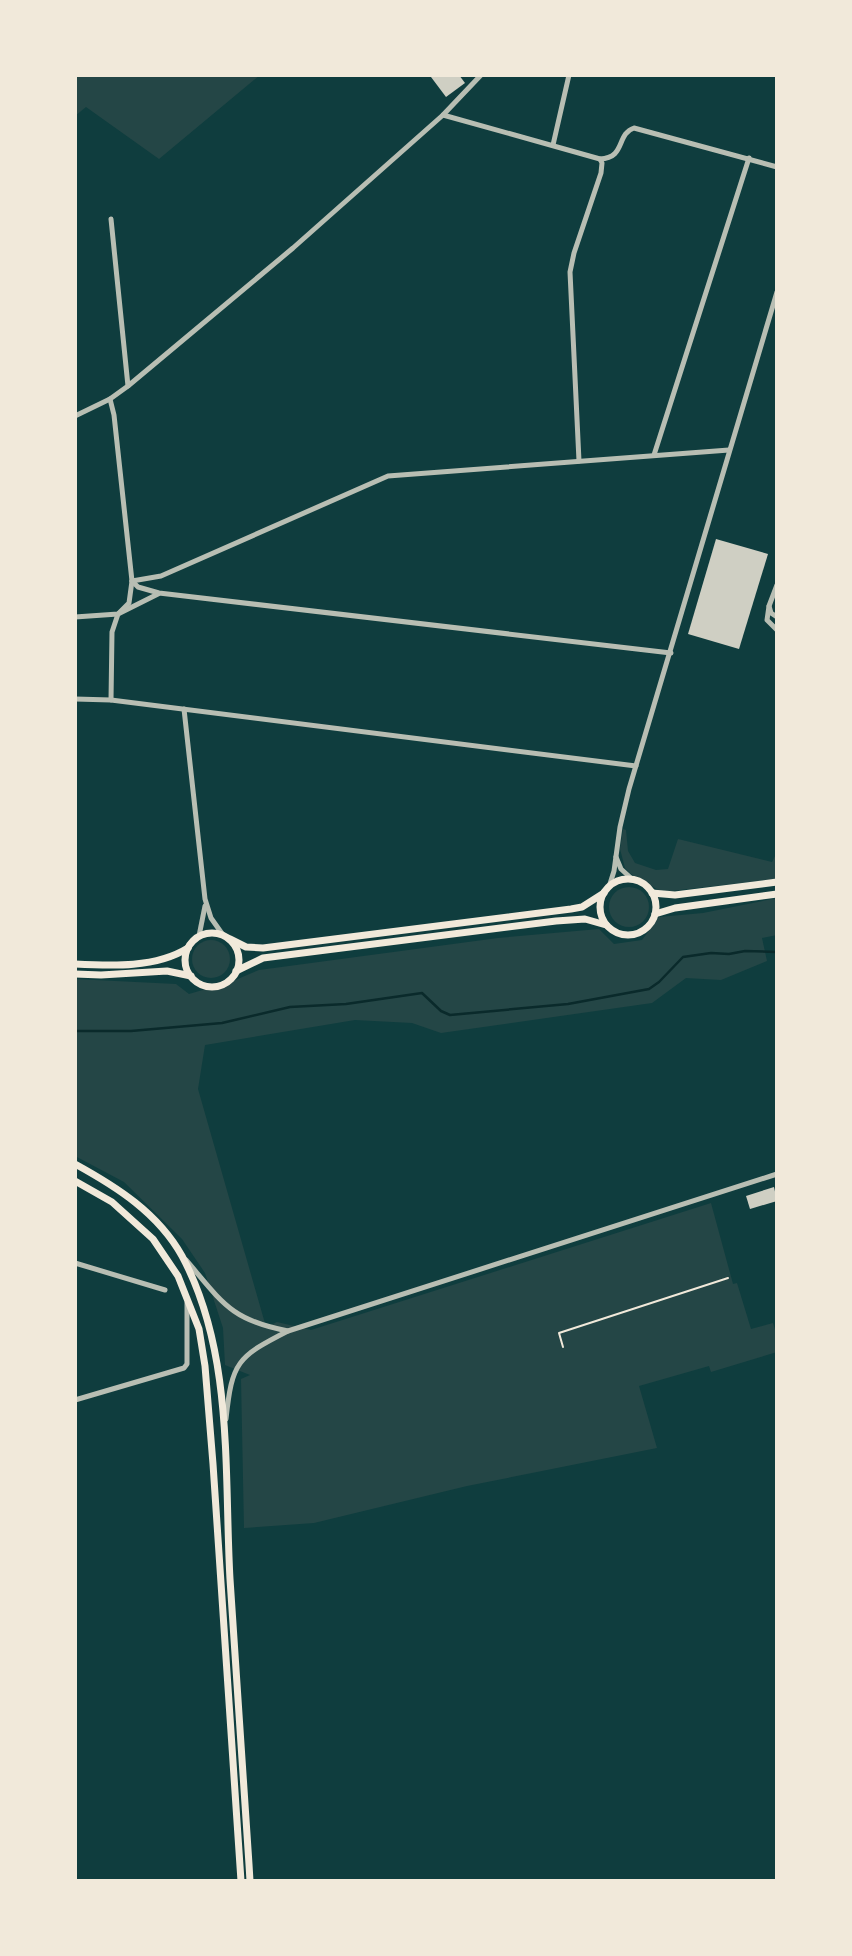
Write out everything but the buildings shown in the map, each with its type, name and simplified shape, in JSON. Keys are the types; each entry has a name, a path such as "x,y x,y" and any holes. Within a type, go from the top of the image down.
{"main road":[{"path":"75,964 115,965 159,961 188,947 200,936 211,933 252,948 571,909 582,907 616,882 632,880 640,882 652,893 656,907 646,929 630,936 621,935 606,925 585,919 530,924 263,958 236,971 228,981 214,986 202,985 191,976 185,962 188,947"},
{"path":"652,893 677,895 777,883"},
{"path":"606,890 600,909 606,925"},
{"path":"655,914 675,908 777,894"},
{"path":"226,937 238,954 236,971"},
{"path":"75,974 167,971 191,976"},
{"path":"75,1164 118,1188 157,1222 181,1255 203,1305 215,1343 224,1436 250,1881"},
{"path":"75,1181 112,1202 153,1239 168,1259 187,1297 198,1329 205,1366 241,1881"}],"street":[{"path":"75,416 110,400 293,248 443,114 481,75"},
{"path":"553,145 569,75"},
{"path":"443,114 600,159 613,156 627,132 634,128 777,167"},
{"path":"654,455 749,158"},
{"path":"579,461 570,272 601,173 600,159"},
{"path":"111,219 128,386"},
{"path":"606,890 636,766 777,292"},
{"path":"110,400 114,415 132,581 129,603 118,614 112,632 111,700"},
{"path":"132,581 158,577 388,476 729,450"},
{"path":"158,577 159,593"},
{"path":"132,581 138,587 159,593 671,653"},
{"path":"777,585 766,611 767,620 777,630"},
{"path":"75,617 118,614 159,593"},
{"path":"769,606 771,614 777,617"},
{"path":"75,699 111,700 636,766"},
{"path":"184,709 205,899 211,918 226,937"},
{"path":"616,857 621,869 632,880"},
{"path":"200,936 205,899"},
{"path":"224,1436 231,1381 236,1368 249,1352 288,1331 777,1174"},
{"path":"181,1255 218,1298 238,1315 255,1324 288,1331"},
{"path":"75,1263 164,1290"},
{"path":"75,1400 184,1367 187,1364 187,1297"}],"path":[{"path":"563,1347 559,1333 728,1278"}],"shaded area":[{"path":"75,75 260,75 159,159 86,107 75,116"},
{"path":"623,829 626,830 628,851 635,863 656,870 668,869 678,839 772,862 777,852 777,879 662,892 625,868 620,849"},
{"path":"629,887 643,893 649,907 643,921 629,927 615,921 609,907 615,893"},
{"path":"777,898 777,935 762,938 767,961 721,980 686,978 652,1003 441,1033 412,1023 355,1020 205,1045 198,1089 266,1327 277,1322 311,1330 711,1203 733,1284 737,1283 751,1329 773,1323 777,1336 777,1352 711,1372 709,1366 639,1386 657,1448 467,1486 314,1523 244,1528 241,1379 250,1375 225,1365 223,1328 205,1273 182,1239 124,1182 75,1156 75,979 176,984 189,994 259,970 498,938 599,929 614,944 642,940 659,917 703,913"},
{"path":"211,940 225,945 230,959 225,973 211,978 197,973 192,959 197,945"}],"waterway":[{"path":"75,1031 131,1031 222,1023 290,1007 346,1004 422,993 441,1011 450,1015 568,1004 649,989 683,957 745,951 777,952"}]}
